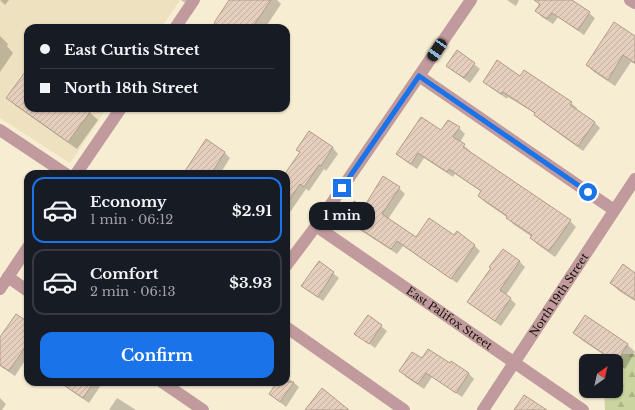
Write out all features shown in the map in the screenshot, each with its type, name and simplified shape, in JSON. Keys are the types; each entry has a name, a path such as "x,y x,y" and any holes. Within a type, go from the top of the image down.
{"street":[{"path":"178,24 194,0"},
{"path":"290,261 316,226 471,0"},
{"path":"630,0 635,3"},
{"path":"419,76 614,210"},
{"path":"79,170 117,112"},
{"path":"0,130 60,170"},
{"name":"North 19th Street","path":"483,410 635,179"},
{"name":"East Palifox Street","path":"316,226 583,410"},
{"path":"0,289 24,253"},
{"path":"8,277 24,288"},
{"path":"290,330 404,410"},
{"path":"168,386 202,410"}],"shaded area":[{"path":"0,0 180,0 164,24 24,24 24,112 104,112 70,163 0,118"}],"green space":[{"path":"623,354 635,354 635,410 605,410 604,398 623,398"}],"building":[{"path":"229,0 271,0 255,24 214,23"},
{"path":"534,0 572,0 590,12 578,30 552,13 547,19 535,11 540,4"},
{"path":"614,22 635,36 635,63 623,55 608,80 586,65"},
{"path":"457,50 475,63 464,78 446,66"},
{"path":"497,60 520,76 524,70 572,102 570,105 595,122 578,146 534,115 535,113 503,92 501,94 483,82"},
{"path":"24,73 24,111 6,98"},
{"path":"26,112 90,112 68,142"},
{"path":"421,117 441,130 448,120 460,127 453,137 465,144 463,147 571,220 549,251 530,238 532,235 506,218 507,216 478,196 481,191 449,169 447,172 418,153 411,164 396,154"},
{"path":"309,131 333,147 321,166 319,165 304,187 300,184 290,199 290,170 287,170 300,152 296,150"},
{"path":"206,139 225,152 214,170 186,170"},
{"path":"383,176 400,187 382,214 416,237 429,218 454,235 457,231 475,245 451,279 397,241 391,249 343,218 354,201 364,207"},
{"path":"503,249 520,261 500,290 511,298 495,321 467,302 491,268 489,267"},
{"path":"319,261 334,272 318,297 301,286"},
{"path":"623,264 635,273 635,300 610,283"},
{"path":"16,314 24,319 24,349 9,371 0,365 0,337"},
{"path":"368,315 382,325 369,344 354,334"},
{"path":"585,315 628,344 621,354 604,354 573,333"},
{"path":"428,349 450,363 451,361 469,373 456,393 426,373 418,384 399,371 412,352 422,358"},
{"path":"290,382 294,382 280,402 269,394 274,386 290,386"},
{"path":"65,386 91,386 83,398"},
{"path":"322,388 349,410 305,410"},
{"path":"524,395 547,410 514,410"}],"route":[{"path":"342,188 419,76 588,192"}]}
